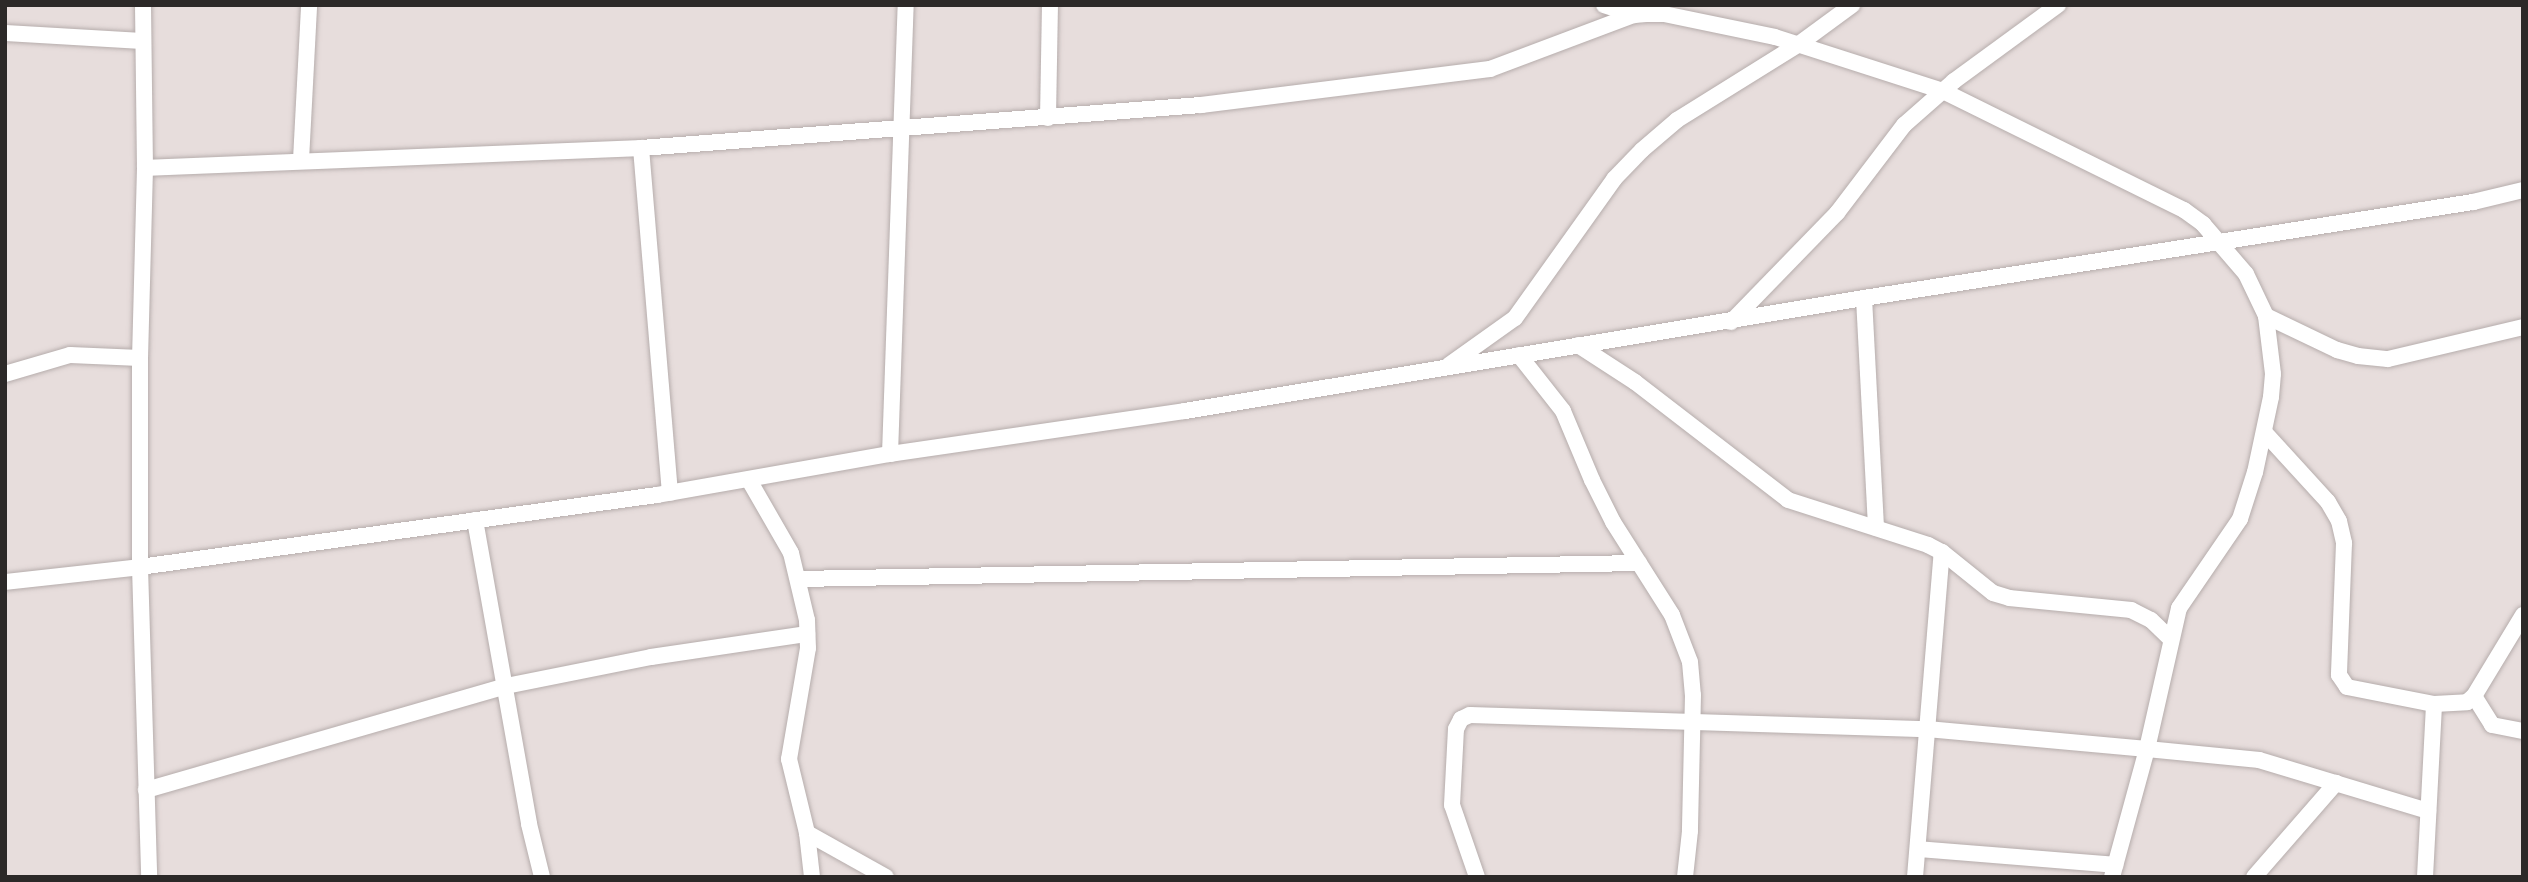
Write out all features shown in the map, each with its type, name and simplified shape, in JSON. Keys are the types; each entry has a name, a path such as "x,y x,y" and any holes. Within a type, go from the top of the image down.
{"street":[{"path":"143,5 145,168 140,358 140,567 149,877"},
{"path":"301,160 309,5"},
{"path":"890,454 906,5"},
{"path":"1048,118 1050,5"},
{"path":"1604,5 1634,15"},
{"path":"1446,367 1515,318 1614,179 1642,150 1677,120 1799,44 1852,5"},
{"path":"1731,322 1837,213 1904,125 1943,91 2058,5"},
{"path":"145,168 641,148 1201,105 1490,69 1634,15 1673,10 1799,44 1943,91 2184,210 2203,223 2246,274 2266,316 2273,374 2265,433 2240,519 2184,598 2171,639 2147,749 2114,871 1918,849"},
{"path":"5,33 143,41"},
{"path":"641,148 670,493"},
{"path":"5,582 140,567 670,493 890,454 1185,411 1864,298 2473,202 2523,190"},
{"path":"1864,298 1877,528"},
{"path":"2266,316 2337,350 2358,356 2388,359 2523,327"},
{"path":"1578,345 1635,382 1787,500 1942,552 1993,593 2009,598 2131,610 2151,620 2171,639"},
{"path":"5,374 70,355 140,358"},
{"path":"1519,355 1563,411 1592,480 1672,615 1690,662 1693,723 1690,831 1685,877"},
{"path":"2265,433 2328,502 2339,521 2344,543 2339,674 2342,683 2347,687 2434,704 2467,702 2474,696 2523,615"},
{"path":"749,480 791,553 807,634 808,648 789,758 807,834 812,877"},
{"path":"475,520 506,685 528,824 542,877"},
{"path":"1915,877 1942,552"},
{"path":"798,579 1639,563"},
{"path":"146,790 506,685 651,657 807,634"},
{"path":"2474,696 2492,725 2523,731"},
{"path":"2426,877 2434,704"},
{"path":"1477,877 1452,805 1456,729 1461,719 1470,715 1927,730 2259,760 2428,811"},
{"path":"2254,877 2336,783"},
{"path":"807,834 886,877"}]}
